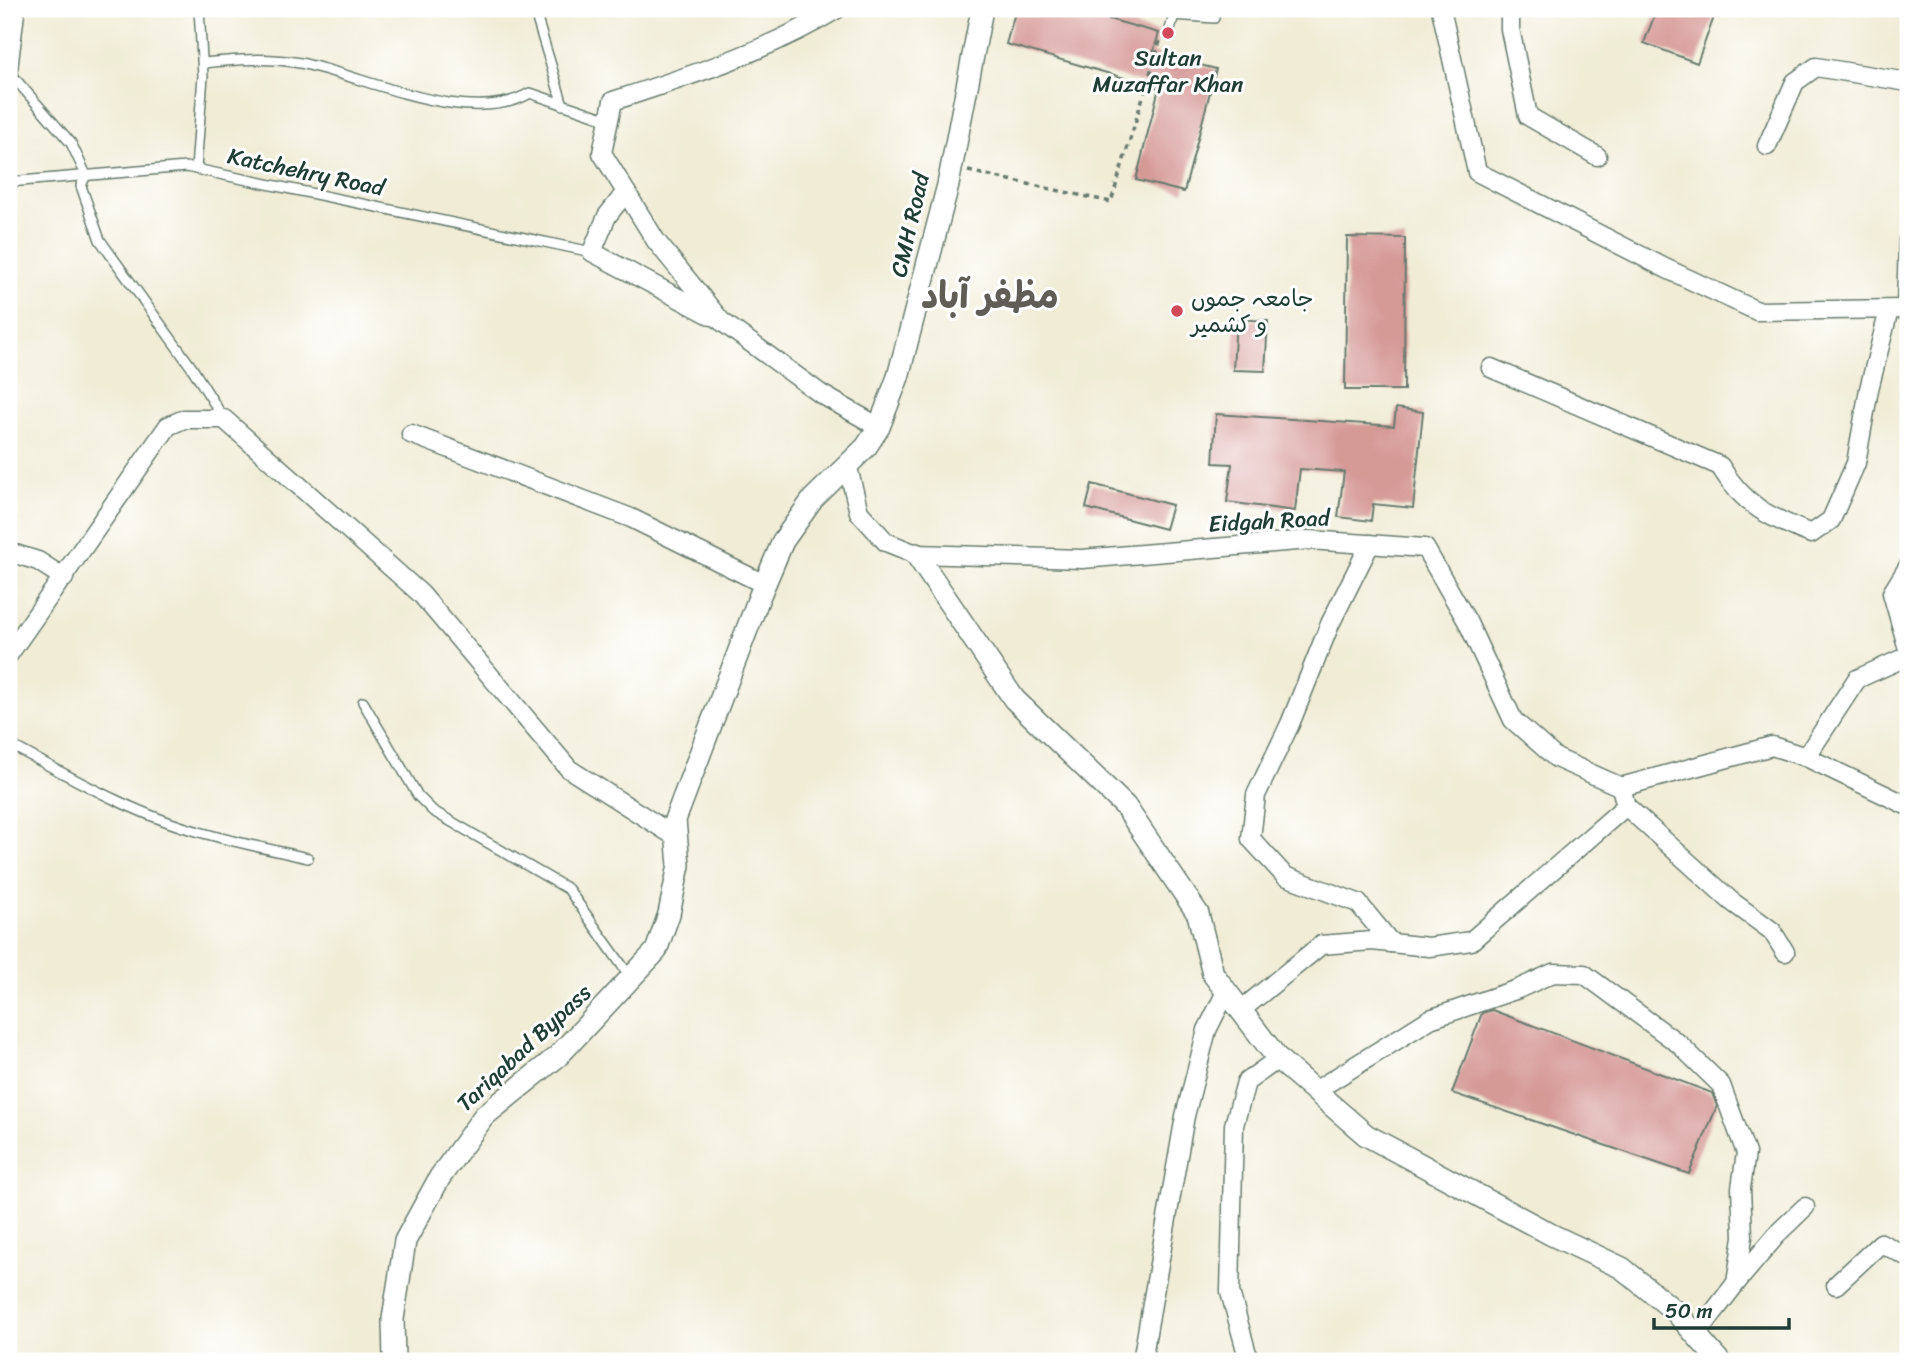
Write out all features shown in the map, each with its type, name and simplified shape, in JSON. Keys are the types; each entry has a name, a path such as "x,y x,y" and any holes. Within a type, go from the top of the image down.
{"street":[{"path":"722,321 656,241 602,152 613,100 697,73 802,31 837,9"},
{"name":"CMH Road","path":"866,447 878,427 902,364 951,168 982,9"},
{"path":"1441,9 1477,172 1667,269 1757,311 1901,310"},
{"path":"1510,9 1510,29 1528,116 1597,156"},
{"path":"1767,146 1795,82 1816,67 1908,82"},
{"path":"626,192 607,216 592,252 722,321 821,394 878,427"},
{"path":"1491,369 1720,466 1735,492 1770,517 1811,534 1831,520 1856,463 1869,389 1901,310 1908,240"},
{"path":"9,654 64,579 168,426 184,419 224,419 421,594 569,769 676,837"},
{"path":"411,434 631,518 764,584"},
{"name":"Tariqabad Bypass","path":"394,1361 393,1319 405,1241 440,1177 484,1116 558,1056 656,951 669,914 679,865 675,820 764,584 783,541 813,499 866,447"},
{"name":"Eidgah Road","path":"847,464 859,512 886,542 916,554 1082,559 1308,540 1425,548 1467,621 1513,720 1556,758 1621,787"},
{"path":"1370,544 1330,624 1290,724 1256,795 1251,839 1285,876 1358,903 1391,943"},
{"path":"9,552 38,561 64,579"},
{"path":"916,554 1014,699 1125,806 1198,914 1213,974 1278,1059 1366,1135 1552,1235 1622,1268 1676,1312 1719,1361"},
{"path":"1908,567 1892,593 1908,649"},
{"path":"1806,757 1857,679 1908,656"},
{"path":"1786,952 1772,931 1731,901 1626,806 1621,787 1772,746 1806,757 1908,806"},
{"path":"1241,1010 1321,945 1391,943 1429,947 1471,941 1626,806"},
{"path":"1315,1091 1430,1018 1518,989 1553,973 1584,974 1679,1044 1721,1084 1746,1153 1741,1188 1743,1237 1737,1283"},
{"path":"1142,1361 1185,1116 1207,1030 1226,992"},
{"path":"1249,1361 1230,1292 1234,1125 1246,1082 1278,1059"},
{"path":"1696,1335 1737,1283 1805,1208"},
{"path":"1836,1285 1881,1243 1908,1257"}],"lane":[{"path":"20,9 10,73 71,143 86,175 81,186 100,240 192,368 224,419"},
{"path":"196,169 202,63 200,9"},
{"path":"534,9 564,104"},
{"path":"1169,33 1174,15 1214,18 1216,9"},
{"path":"202,63 244,60 298,63 456,104 497,106 530,93 609,120"},
{"name":"Katchehry Road","path":"9,182 186,167 592,252"},
{"path":"363,702 418,796 433,811 568,889 632,979"},
{"path":"9,744 74,779 164,819 201,833 308,858"}],"path":[{"path":"951,168 1111,202 1162,32 1169,33"}],"building":[{"path":"1016,9 1073,9 1159,33 1153,53 1216,69 1184,192 1136,180 1159,88 1006,44"},
{"path":"1657,9 1717,9 1697,63 1644,43"},
{"path":"1347,237 1405,238 1404,390 1345,390"},
{"path":"1236,319 1268,321 1265,371 1233,370"},
{"path":"1396,408 1423,412 1413,508 1373,504 1371,521 1338,517 1344,472 1300,469 1295,511 1227,502 1232,464 1213,463 1216,414 1394,426"},
{"path":"1092,484 1172,505 1165,529 1086,508"},
{"path":"1492,1010 1712,1093 1717,1106 1689,1174 1452,1093 1482,1013"}],"place":[{"name":"Sultan Muzaffar Khan","path":"1168,33"},
{"name":"جامعہ جموں و کشمیر","path":"1177,311"}],"district":[{"name":"مظفر آباد","path":"990,295"}]}
